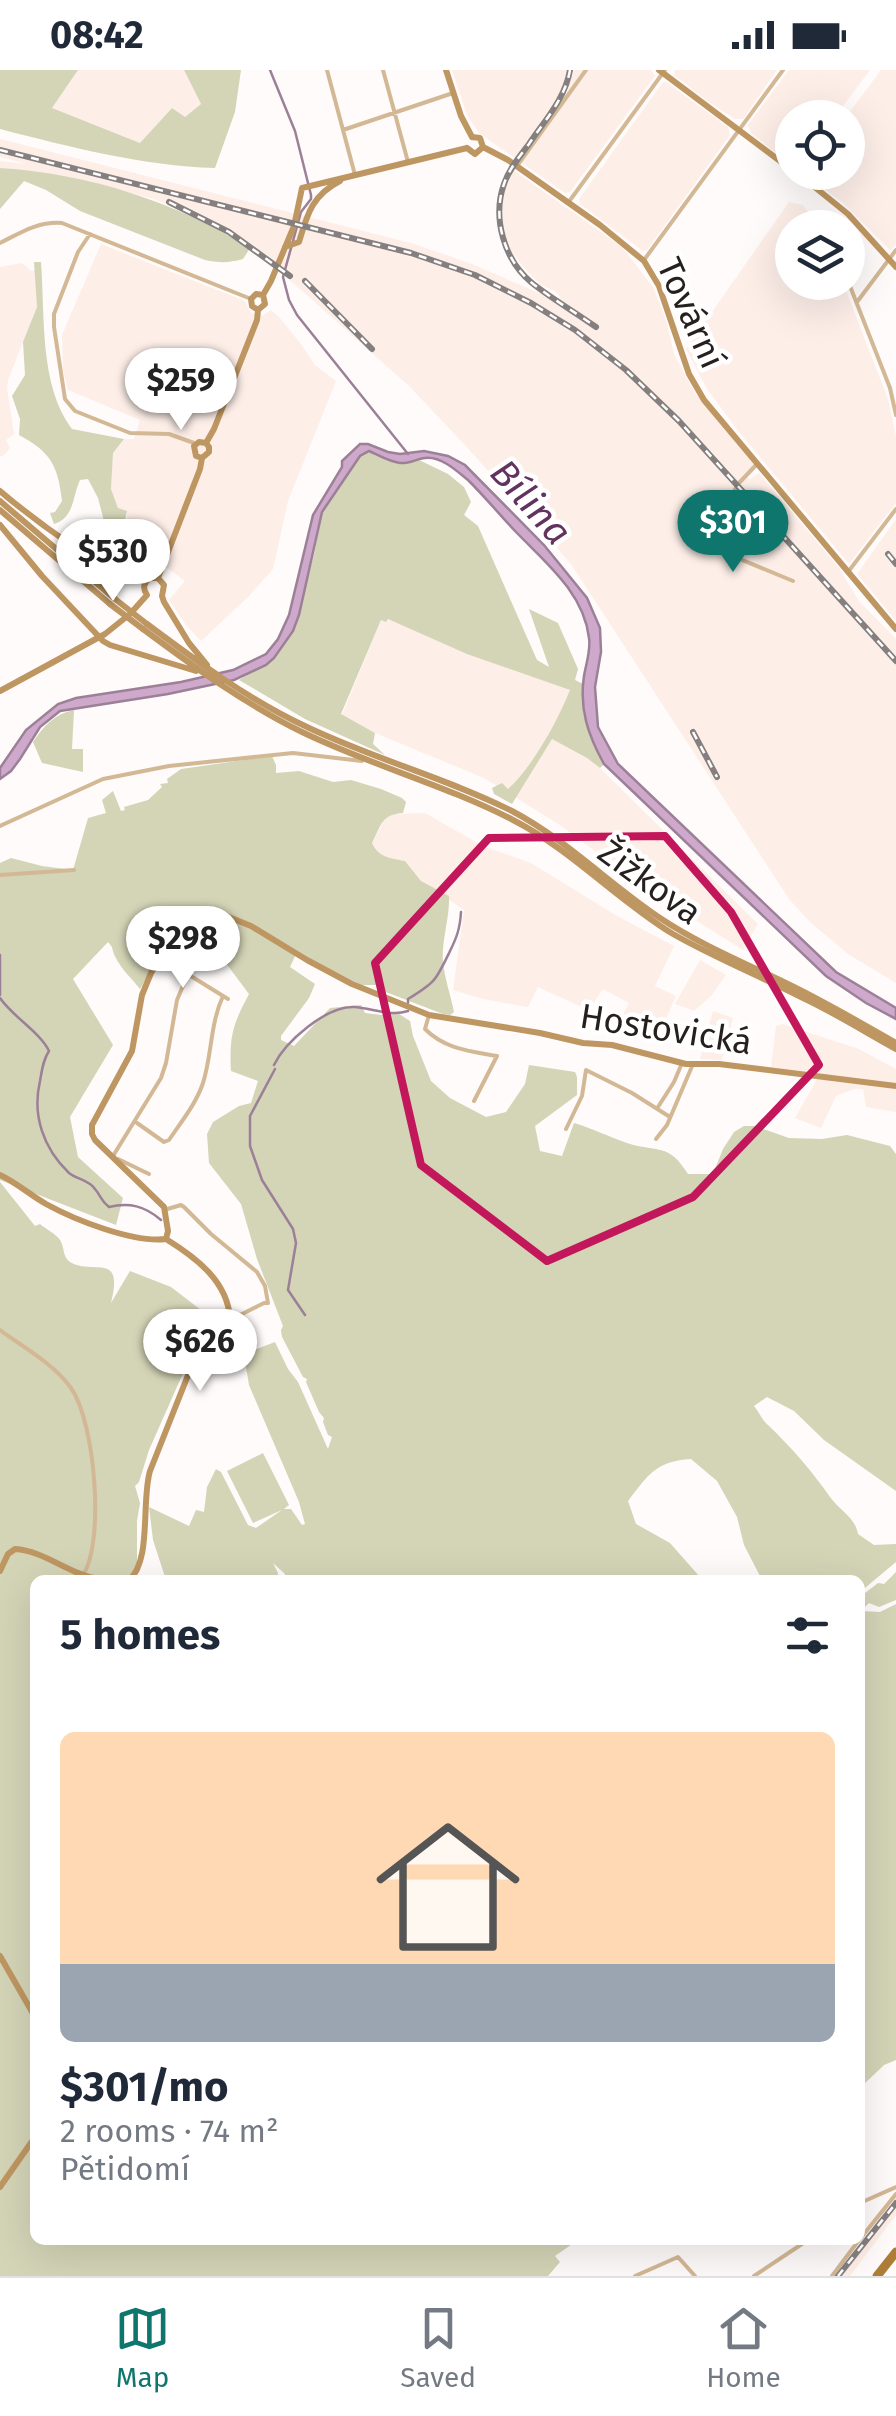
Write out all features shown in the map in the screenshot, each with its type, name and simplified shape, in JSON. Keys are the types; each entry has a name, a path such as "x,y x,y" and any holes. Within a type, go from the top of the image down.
{"main road":[{"path":"446,70 472,137"},
{"path":"663,71 775,157"},
{"path":"467,148 475,154 483,147 480,138 472,137"},
{"path":"467,148 472,137"},
{"name":"Tovární","path":"483,147 517,166 644,261 659,286 684,362 704,400 896,628"},
{"path":"262,296 291,245 302,188 467,148"},
{"path":"291,245 300,240 312,206 334,184 355,175"},
{"path":"818,190 848,214 896,268"},
{"path":"258,310 251,299 256,294 262,296"},
{"path":"206,443 258,310 265,304 262,296"},
{"path":"202,458 194,452 196,444 206,443"},
{"path":"158,578 202,458 209,452 206,443"},
{"path":"0,492 120,574 137,580 158,578"},
{"path":"0,501 113,601"},
{"path":"0,510 204,675"},
{"path":"0,525 100,638 110,645 204,675"},
{"path":"158,578 163,584 164,602 214,673"},
{"path":"148,580 144,587 147,594 154,598 162,593"},
{"path":"0,691 100,638 147,594"},
{"name":"Žižkova","path":"145,627 239,690 308,727 512,811 545,830 678,930 819,999 896,1046"},
{"name":"Žižkova","path":"204,675 304,733 530,829 675,935 896,1046"},
{"name":"Hostovická","path":"113,1157 95,1140 92,1125 132,1051 142,995 160,956 181,929 194,919 212,914 260,931 352,984 429,1016 612,1045 682,1063 896,1086"},
{"path":"113,1157 149,1190 164,1210 166,1238"},
{"path":"0,1175 50,1206 129,1235 166,1238 210,1271 228,1306 227,1324 196,1355 150,1471 141,1560 135,1575"},
{"path":"0,1571 8,1554 16,1549 28,1550 77,1575"},
{"path":"0,1956 30,2008"},
{"path":"0,2187 30,2145"},
{"path":"878,2276 896,2252"}],"street":[{"path":"326,70 355,175"},
{"path":"383,70 408,162"},
{"path":"517,166 586,70"},
{"path":"644,261 783,70"},
{"path":"568,203 663,71"},
{"path":"344,130 453,93"},
{"path":"0,243 39,224 62,223 251,299"},
{"path":"90,234 78,252 54,314 62,391 67,404 130,432 169,434 196,444"},
{"path":"856,304 896,250"},
{"path":"855,300 892,385 896,415"},
{"path":"757,464 739,484 709,532 718,550 793,581"},
{"path":"848,572 896,509"},
{"name":"Žižkova","path":"0,826 103,778 211,760 292,753 372,762"},
{"path":"0,874 74,870"},
{"path":"135,1122 166,1142 204,1081 214,1017 225,997 160,956"},
{"path":"149,1174 113,1157 161,1078 177,1000 188,974"},
{"path":"429,1016 424,1029 441,1043 497,1056 474,1100"},
{"path":"658,1108 682,1063"},
{"path":"656,1139 693,1064"},
{"path":"566,1129 582,1096 586,1070 670,1117"},
{"path":"164,1210 184,1207 262,1278 268,1303 230,1316"},
{"path":"0,1330 61,1376 74,1391 88,1426 94,1473 92,1552 82,1575"},
{"path":"865,2200 896,2187"},
{"path":"865,2233 896,2194"},
{"path":"754,2276 800,2245"},
{"path":"832,2276 855,2245"},
{"path":"635,2276 678,2257 695,2276"}],"highlighted area":[{"path":"665,836 731,912 819,1065 693,1197 547,1261 421,1165 375,963 489,838"}],"shaded area":[{"path":"78,70 184,70 201,104 185,117 172,108 140,143 52,108"},
{"path":"452,70 651,70 655,76 570,192 565,193 479,133 467,115"},
{"path":"675,70 777,70 743,119 735,119 674,75"},
{"path":"789,70 870,70 848,100 775,100 775,152 751,133 748,125"},
{"path":"881,70 896,70 896,244 891,251 865,225 865,210 850,210 826,190 865,190 865,100 859,100"},
{"path":"663,82 728,127 730,135 643,251 580,204 579,199"},
{"path":"0,139 411,243 548,297 561,298 541,285 507,246 501,210 513,170 622,247 653,287 674,354 695,393 754,464 745,475 750,479 759,473 839,568 859,601 896,639 896,983 848,954 789,899 571,564 408,385 250,248 198,218 154,199 68,177 0,168 0,161 27,164 0,157"},
{"path":"789,202 803,205 806,210 783,210"},
{"path":"775,222 775,300 850,300 888,399 896,436 896,503 849,564 739,432 707,389 686,349"},
{"path":"101,244 245,301 251,313 262,316 271,310 315,365 336,381 288,501 273,569 201,641 169,600 185,581 149,560 142,568 128,562 127,512 118,508 111,489 113,453 124,439 134,439 140,420 68,390 62,335"},
{"path":"22,263 35,270 37,307 8,380 14,434 6,440 10,448 0,456 0,267"},
{"path":"360,444 400,454 424,451 448,456 465,465 544,545 587,598 600,628 601,652 595,687 598,727 618,764 836,972 896,1008 896,1019 826,976 604,764 584,711 589,643 580,607 562,579 475,487 437,459 400,463 369,451 360,456 322,512 299,615 293,631 266,665 234,680 60,711 40,727 11,771 0,779 0,768 26,730 58,704 233,670 266,654 289,615 313,515 342,461"},
{"path":"896,519 896,621 857,574"},
{"path":"387,619 570,690 547,736 600,768 758,924 743,950 484,778 375,733 342,715 381,620"},
{"path":"425,813 483,846 531,863 674,946 655,986 676,996 656,1041 617,1028 629,1003 603,989 592,1005 584,1008 538,987 528,1007 453,990 464,910 421,881 405,861 387,858 372,843 391,814"},
{"path":"700,960 726,975 694,1011 675,1004"},
{"path":"713,1011 733,1018 722,1060 700,1059"},
{"path":"782,1024 859,1049 896,1069 896,1112 866,1107 863,1089 854,1089 836,1096 821,1128 795,1118 820,1074 771,1067 776,1026"},
{"path":"896,2197 896,2215 850,2276 834,2276 858,2245 865,2245 865,2236"}],"green space":[{"path":"0,70 78,70 52,108 140,143 172,108 185,117 201,104 184,70 241,70 235,112 215,168 134,160 0,129"},
{"path":"0,168 66,176 130,193 191,217 250,248 243,259 205,260 80,211 24,181 0,209"},
{"path":"34,262 41,262 46,349 61,412 72,429 124,439 113,453 111,489 118,508 127,511 125,520 112,528 111,548 98,498 88,479 80,480 66,517 54,524 50,513 62,501 55,469 46,454 19,435 20,419 12,396 25,375 23,342 37,307"},
{"path":"368,451 397,463 417,459 464,487 471,502 464,515 478,526 537,660 549,667 529,609 558,623 578,669 575,680 583,684 584,716 604,764 600,768 552,739 512,804 494,794 492,788 502,783 508,789 526,769 570,690 467,654 388,619 381,620 341,714 375,733 373,744 385,755 305,719 239,680 274,658 293,631 322,512 360,456"},
{"path":"74,710 72,749 83,749 83,772 42,763 33,742 50,721"},
{"path":"272,756 276,773 299,771 333,782 351,780 402,798 406,802 403,813 383,822 372,843 382,854 405,861 421,881 449,896 443,963 454,1012 443,1014 383,991 382,985 361,985 297,952 290,967 315,984 281,1040 294,1046 330,1008 361,1005 365,1013 396,1012 410,1021 431,1081 450,1098 486,1117 506,1112 525,1084 529,1065 575,1072 577,1095 535,1126 540,1151 562,1156 574,1123 627,1143 662,1150 688,1174 713,1174 723,1149 734,1132 744,1126 789,1138 847,1135 890,1146 896,1154 896,1491 824,1440 794,1411 767,1397 754,1406 850,1519 858,1534 874,1545 896,1544 896,1562 865,1588 865,1575 759,1575 744,1545 737,1517 717,1481 691,1459 661,1466 628,1501 636,1524 670,1543 698,1575 285,1575 273,1563 278,1575 164,1575 153,1540 149,1507 189,1526 196,1510 204,1512 207,1487 216,1469 248,1525 256,1528 282,1510 253,1523 227,1471 263,1453 289,1505 284,1509 291,1509 305,1524 249,1385 245,1361 251,1351 275,1342 328,1449 332,1437 307,1379 282,1337 283,1326 241,1204 209,1163 207,1134 213,1122 251,1103 258,1081 231,1071 233,1031 249,994 210,942 189,927 162,941 164,947 140,989 120,965 108,942 73,979 113,1045 70,1117 78,1157 123,1198 116,1225 0,1180 0,863 11,858 73,870 88,818 106,813 102,800 113,791 121,811 125,810 124,807 148,800 162,787 160,784 168,783 167,779 181,769"},
{"path":"0,1182 35,1226 40,1224 58,1238 70,1262 110,1270 114,1287 111,1303 130,1271 171,1287 201,1310 195,1328 169,1339 166,1362 184,1371 135,1486 140,1503 137,1565 132,1575 30,1575 30,2245 571,2245 555,2256 560,2262 548,2276 0,2276"},
{"path":"896,1572 896,1600 879,1607 869,1603 865,1607 865,1593 878,1583 884,1584"},
{"path":"896,1604 896,2060 884,2065 865,2083 865,1611 880,1612"}],"waterway":[{"path":"270,70 295,131 311,195 301,212 283,277 289,300 408,454"},
{"path":"408,1003 438,974 456,937 461,912"},
{"path":"0,955 0,995"},
{"path":"0,998 49,1051 42,1069 38,1106 42,1130 52,1153 69,1173 92,1186 109,1207 136,1206 161,1220"},
{"path":"274,1065 297,1036 331,1012 354,1007 388,1013 408,1011"},
{"path":"275,1069 250,1116 250,1146 262,1180 293,1229 296,1243 288,1290 305,1315"}],"railway":[{"path":"570,70 559,100 506,178 500,224 508,251 522,274 596,327"},
{"path":"0,150 411,253 475,275 531,303 575,330 626,370 679,421 896,661"},
{"path":"169,202 229,232 290,276"},
{"path":"305,281 372,349"},
{"path":"888,554 896,564"},
{"path":"693,732 717,777"},
{"path":"865,2242 896,2203"},
{"path":"838,2276 863,2245"}],"water label":[{"name":"Bílina","path":"531,502"}]}
